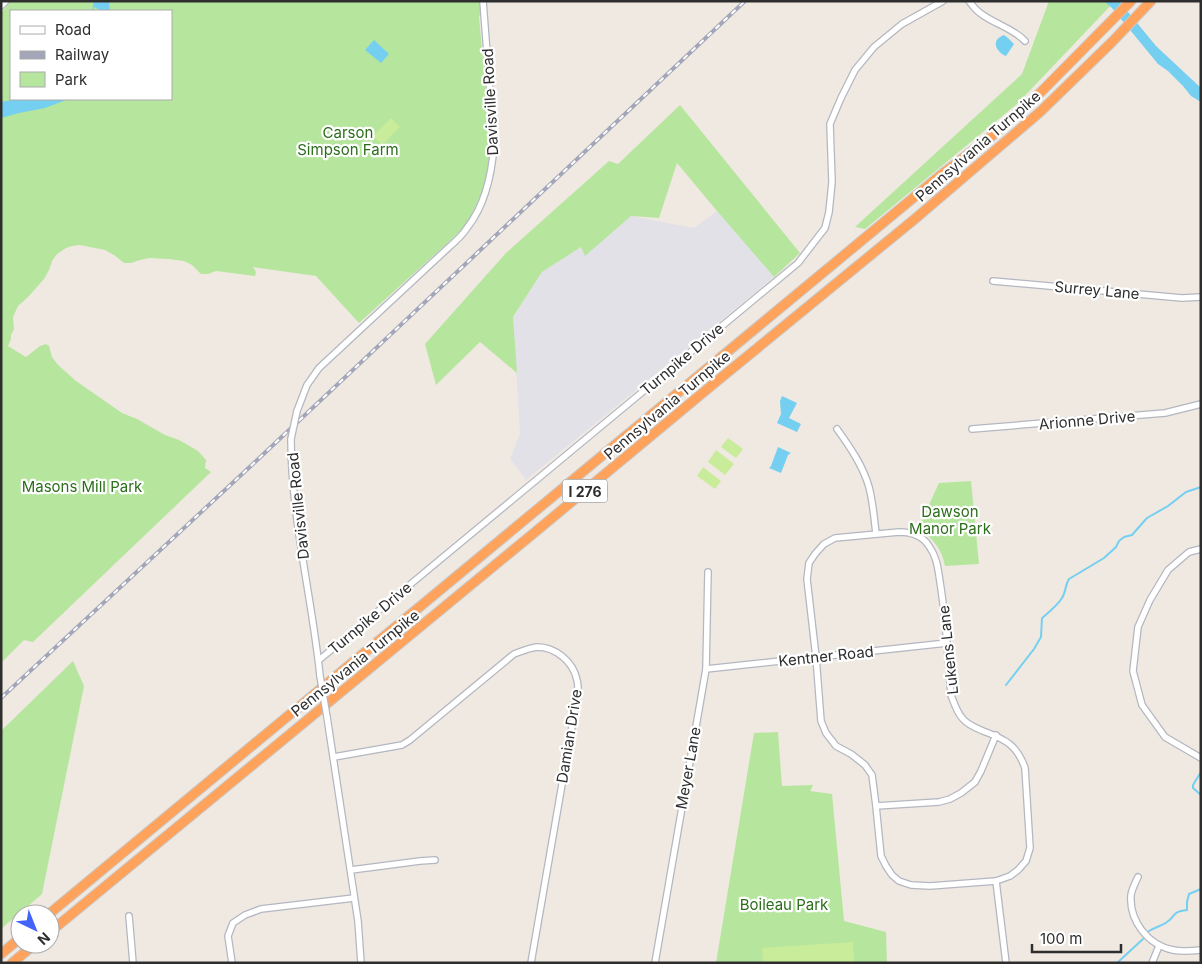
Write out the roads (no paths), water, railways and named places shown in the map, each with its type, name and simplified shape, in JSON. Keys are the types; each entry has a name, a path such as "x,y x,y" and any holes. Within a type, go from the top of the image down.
{"highway":[{"name":"Pennsylvania Turnpike","path":"60,905 942,174 992,136 1041,92 1131,1"},
{"name":"Pennsylvania Turnpike","path":"60,924 916,218 1040,112 1150,3"},
{"path":"12,963 23,954"}],"street":[{"path":"1,6 6,1"},
{"name":"Davisville Road","path":"361,963 361,949 334,757 320,676 296,509 291,462 291,439 297,412 307,386 318,368 448,248 467,228 481,205 488,186 494,144 484,1"},
{"name":"Turnpike Drive","path":"318,660 798,262 825,228 829,212 832,182 830,124 855,70 874,47 902,24 943,1"},
{"path":"969,1 979,13 1019,34 1025,41"},
{"name":"Surrey Lane","path":"993,281 1182,298 1201,297"},
{"name":"Arionne Drive","path":"972,429 1165,413 1201,404"},
{"path":"816,657 807,579 809,563 824,544 834,538 876,534 873,503 868,485 862,469 837,428"},
{"name":"Lukens Lane","path":"816,657 821,721 826,733 836,746 851,754 865,765 872,775 881,856 889,871 899,881 911,885 930,886 996,880 1010,876 1018,870 1026,861 1030,848 1025,768 1022,760 1016,749 996,735 968,724 962,719 956,709 951,695 944,601 936,558 928,544 916,534 908,532 876,534"},
{"path":"1201,548 1189,552 1168,570 1150,600 1138,627 1133,671 1142,706 1165,737 1201,758"},
{"name":"Meyer Lane","path":"655,963 706,668 708,572"},
{"name":"Kentner Road","path":"706,668 947,643"},
{"name":"Damian Drive","path":"334,757 392,747 406,742 514,654 537,647 552,650 563,656 577,678 578,692 531,963"},
{"path":"876,806 939,802 961,793 975,782 996,735"},
{"path":"350,870 436,860"},
{"path":"1138,877 1131,893 1131,903 1133,915 1143,932 1159,946 1175,951 1201,950"},
{"path":"996,880 1006,963"},
{"path":"232,963 228,936 233,923 245,915 261,909 354,898"},
{"path":"129,916 134,963"},
{"path":"1152,963 1159,946"}],"water":[{"path":"94,1 109,1 110,10 100,10 94,7 92,10"},
{"path":"1104,1 1119,1 1156,46 1201,88 1201,102 1191,96 1168,71 1158,64 1112,8"},
{"path":"1004,35 1014,44 1006,56 999,52 996,46 997,40"},
{"path":"374,40 389,54 381,63 365,50"},
{"path":"12,100 66,100 45,108 1,118 1,102"},
{"path":"782,396 797,403 789,418 801,424 797,432 777,423 781,414 780,401"},
{"path":"778,447 791,453 788,455 781,473 769,468"}],"waterway":[{"path":"1006,685 1034,649 1041,637 1042,618 1060,601 1069,579 1104,558 1116,547 1119,541 1124,537 1132,535 1147,518 1168,506 1186,492 1201,487"},
{"path":"1201,772 1193,785 1193,788 1201,795"},
{"path":"1149,931 1170,920 1176,913 1187,910 1189,894 1201,889"},
{"path":"1117,963 1143,939"}],"railway":[{"path":"1,698 745,1"}],"park label":[{"name":"Carson Simpson Farm","path":"348,140"},
{"name":"Masons Mill Park","path":"82,486"},
{"name":"Dawson Manor Park","path":"950,520"},
{"name":"Boileau Park","path":"784,904"}]}
